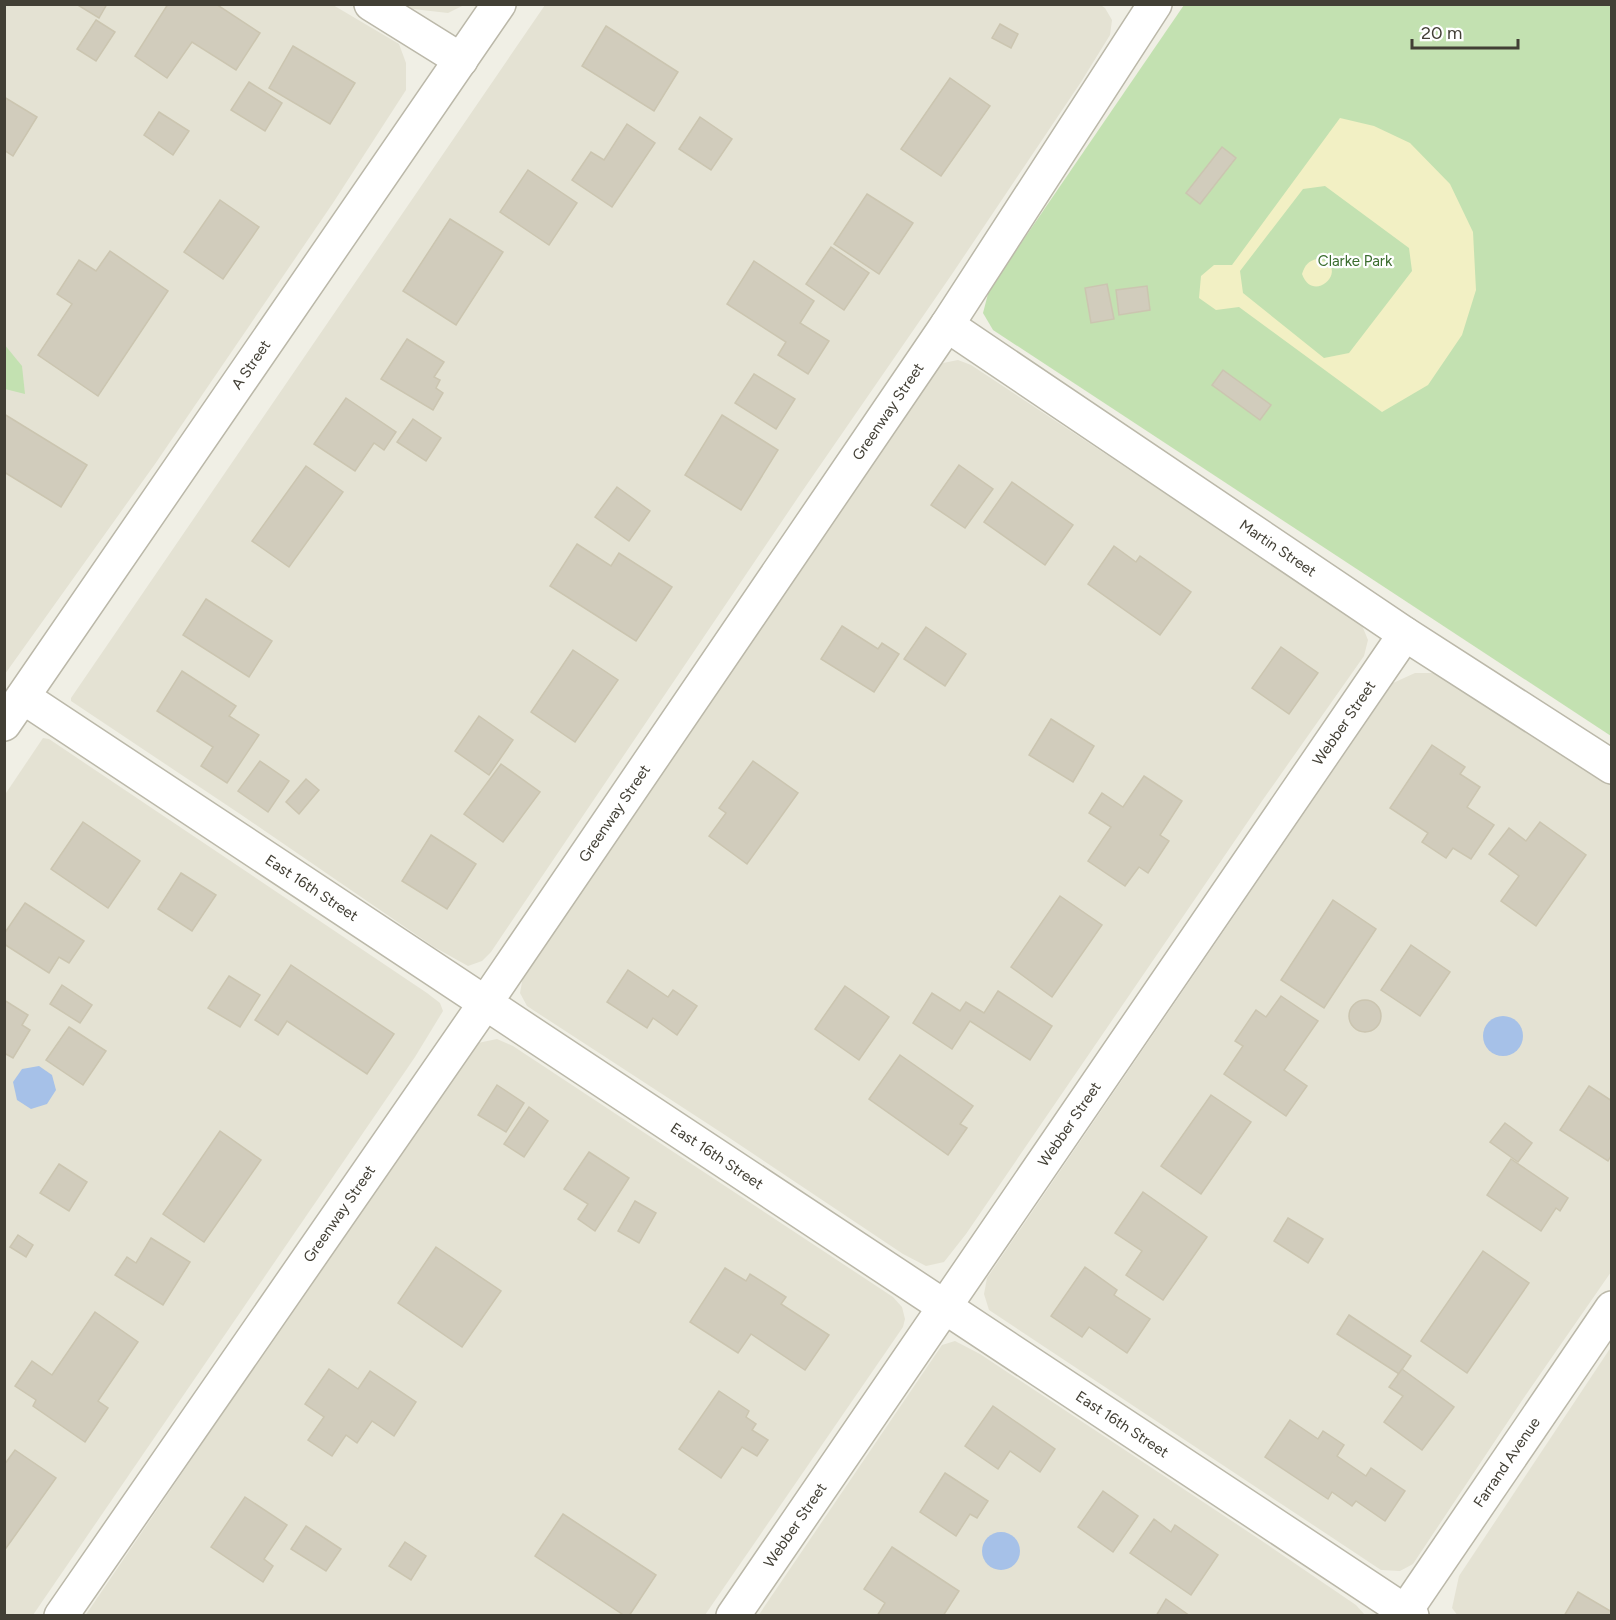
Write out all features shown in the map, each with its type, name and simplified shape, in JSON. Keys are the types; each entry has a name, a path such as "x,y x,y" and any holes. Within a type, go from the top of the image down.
{"street":[{"path":"371,4 461,60"},
{"name":"A Street","path":"4,724 499,4"},
{"name":"Greenway Street","path":"61,1616 486,1002 947,326 1152,6"},
{"name":"Martin Street","path":"947,326 1405,634 1611,767"},
{"name":"Webber Street","path":"733,1616 1405,634"},
{"name":"East 16th Street","path":"23,697 1407,1614"},
{"name":"Farrand Avenue","path":"1407,1614 1611,1308"}],"shaded area":[{"path":"1099,4 1105,8 1112,20 1110,35 1081,82 491,952 482,961 468,966 434,947 71,701 545,5"},
{"path":"5,5 333,5 399,44 406,63 406,90 333,203 155,464 5,674"},
{"path":"407,5 464,5 448,13 413,9"},
{"path":"958,360 971,365 1361,623 1368,640 1364,656 966,1234 944,1262 926,1266 903,1254 527,1006 520,993 524,971 932,375 943,363"},
{"path":"1415,673 1445,673 1502,714 1611,785 1611,1272 1413,1564 1400,1571 1381,1570 989,1310 984,1294 987,1278 1393,683"},
{"path":"43,738 49,739 427,993 440,1003 443,1011 415,1057 33,1615 5,1616 4,796"},
{"path":"497,1039 513,1046 893,1297 902,1307 905,1319 903,1327 705,1615 85,1616 473,1044"},
{"path":"955,1341 980,1354 1259,1539 1356,1605 1365,1615 758,1616 942,1345"},
{"path":"1611,1347 1611,1615 1458,1616 1452,1608 1459,1576"}],"green space":[{"name":"Clarke Park","path":"1184,5 1611,5 1611,736 993,330 983,313 989,290"},
{"path":"4,344 22,366 25,394 5,389"}],"sand":[{"path":"1340,118 1374,126 1410,143 1450,184 1473,232 1476,290 1462,335 1428,385 1382,412 1239,307 1216,310 1199,298 1201,276 1214,265 1232,265","holes":["1325,186 1409,248 1412,271 1349,353 1324,358 1243,293 1240,271 1303,189"]},
{"path":"1317,259 1327,263 1332,269 1328,281 1314,286 1308,283 1302,274 1307,264"}],"water":[{"path":"1503,1016 1517,1022 1523,1036 1517,1050 1503,1056 1489,1050 1483,1036 1489,1022"},
{"path":"39,1066 52,1075 56,1090 47,1104 31,1109 17,1100 13,1082 22,1069"},
{"path":"1001,1532 1015,1537 1020,1551 1015,1565 1001,1570 987,1565 982,1551 987,1537"}],"building":[{"path":"76,4 107,4 99,18"},
{"path":"168,4 216,4 260,33 236,70 192,42 167,78 135,56"},
{"path":"96,20 115,32 96,61 77,49"},
{"path":"1000,24 1018,34 1011,48 992,38"},
{"path":"606,26 678,72 654,111 582,66"},
{"path":"293,46 355,83 330,124 269,88"},
{"path":"950,78 990,106 941,176 901,149"},
{"path":"249,82 282,103 265,131 231,110"},
{"path":"4,97 37,117 13,156 4,150"},
{"path":"159,112 189,131 173,155 144,135"},
{"path":"700,117 732,139 711,170 679,149"},
{"path":"627,124 655,143 612,207 572,180 591,152 604,160"},
{"path":"1222,147 1236,158 1200,204 1186,193"},
{"path":"528,170 577,203 549,245 500,212"},
{"path":"867,194 913,223 879,274 834,244"},
{"path":"220,200 259,227 223,279 184,252"},
{"path":"450,219 503,252 456,325 403,291"},
{"path":"831,247 869,273 844,310 806,284"},
{"path":"110,251 168,291 98,396 38,355 72,304 57,294 79,260 96,271"},
{"path":"754,261 814,301 800,323 829,341 808,374 778,355 786,342 727,304"},
{"path":"1107,284 1114,319 1091,323 1085,288"},
{"path":"1147,286 1150,310 1119,315 1116,290"},
{"path":"407,339 444,362 434,377 440,380 436,388 443,393 433,410 381,379"},
{"path":"1223,370 1271,405 1260,420 1212,385"},
{"path":"754,374 795,399 776,429 735,403"},
{"path":"346,398 396,432 384,450 374,443 355,471 314,444"},
{"path":"4,414 87,465 61,507 4,472"},
{"path":"722,415 778,450 741,510 685,475"},
{"path":"413,419 441,438 426,461 397,442"},
{"path":"959,465 993,489 965,528 931,505"},
{"path":"306,466 343,492 289,567 252,541"},
{"path":"1012,482 1073,525 1045,565 984,522"},
{"path":"617,487 650,511 629,541 595,517"},
{"path":"577,544 611,566 619,553 672,587 636,641 550,586"},
{"path":"1114,546 1136,562 1140,556 1191,592 1160,635 1088,584"},
{"path":"206,599 272,641 249,677 183,635"},
{"path":"842,626 878,649 882,643 899,654 874,692 821,659"},
{"path":"926,627 966,654 945,686 904,659"},
{"path":"1281,647 1318,673 1289,714 1252,688"},
{"path":"573,650 618,680 575,742 531,712"},
{"path":"182,671 236,706 229,716 259,735 227,783 201,766 213,747 157,711"},
{"path":"479,716 513,740 489,775 455,751"},
{"path":"1051,719 1094,746 1073,782 1029,755"},
{"path":"1432,745 1465,767 1460,774 1480,787 1467,807 1494,825 1471,859 1453,848 1446,858 1422,842 1428,833 1390,808"},
{"path":"260,761 289,781 268,812 238,791"},
{"path":"753,761 798,793 747,864 709,836 726,813 719,808"},
{"path":"501,764 540,792 503,842 464,814"},
{"path":"1144,776 1182,801 1160,835 1169,841 1148,873 1139,867 1125,886 1088,861 1111,827 1089,813 1102,793 1123,807"},
{"path":"306,779 319,790 299,814 286,802"},
{"path":"83,822 140,861 108,908 51,869"},
{"path":"1540,822 1586,855 1536,926 1501,901 1519,876 1489,854 1509,828 1526,841"},
{"path":"431,835 476,864 447,909 402,881"},
{"path":"181,873 216,895 192,931 158,909"},
{"path":"1060,896 1102,925 1052,997 1011,967"},
{"path":"1333,900 1376,929 1324,1008 1281,980"},
{"path":"25,903 84,941 69,963 59,957 49,973 4,944 4,934"},
{"path":"1411,945 1450,972 1420,1016 1381,990"},
{"path":"291,965 394,1034 367,1074 287,1021 278,1035 255,1020"},
{"path":"628,970 668,997 673,990 697,1006 677,1035 653,1018 647,1028 607,1002"},
{"path":"229,976 260,995 240,1027 208,1008"},
{"path":"62,985 92,1005 80,1023 50,1004"},
{"path":"845,986 889,1017 859,1060 815,1029"},
{"path":"998,991 1052,1026 1030,1060 970,1021 952,1049 913,1023 932,993 960,1011 966,1002 984,1013"},
{"path":"1281,996 1318,1021 1284,1070 1307,1086 1286,1116 1224,1074 1243,1046 1235,1041 1256,1010 1266,1017"},
{"path":"4,1000 28,1015 22,1025 30,1030 13,1058 4,1053"},
{"path":"1365,1000 1376,1005 1381,1016 1376,1027 1365,1032 1354,1027 1349,1016 1354,1005"},
{"path":"69,1027 106,1051 83,1085 46,1060"},
{"path":"900,1055 973,1106 960,1124 967,1128 948,1155 869,1099"},
{"path":"497,1085 524,1103 506,1132 478,1115"},
{"path":"1589,1086 1612,1101 1612,1154 1608,1161 1560,1130"},
{"path":"1211,1095 1251,1122 1201,1194 1161,1166"},
{"path":"529,1107 548,1121 524,1157 504,1144"},
{"path":"1505,1123 1532,1143 1518,1162 1490,1142"},
{"path":"220,1131 261,1160 204,1242 163,1214"},
{"path":"589,1152 629,1178 595,1231 578,1219 588,1204 564,1189"},
{"path":"1511,1159 1568,1198 1560,1211 1556,1208 1541,1231 1487,1195"},
{"path":"59,1164 87,1182 69,1211 40,1193"},
{"path":"1143,1192 1207,1237 1163,1300 1126,1275 1142,1251 1115,1233"},
{"path":"635,1201 656,1213 639,1243 618,1231"},
{"path":"1288,1218 1323,1239 1308,1263 1274,1241"},
{"path":"18,1235 33,1245 26,1257 10,1247"},
{"path":"151,1238 190,1262 163,1305 115,1275 127,1257 136,1263"},
{"path":"436,1247 501,1291 462,1347 398,1303"},
{"path":"1483,1251 1529,1283 1467,1373 1421,1341"},
{"path":"1085,1267 1117,1290 1114,1295 1150,1319 1127,1353 1089,1327 1082,1337 1051,1316"},
{"path":"725,1268 746,1281 750,1274 786,1297 781,1304 829,1335 805,1370 751,1334 738,1353 690,1322"},
{"path":"95,1312 138,1342 98,1401 108,1408 85,1442 33,1406 36,1400 15,1386 32,1361 52,1375"},
{"path":"1349,1315 1411,1356 1399,1374 1337,1334"},
{"path":"329,1369 358,1389 370,1371 416,1402 394,1436 372,1421 357,1443 346,1435 332,1456 308,1440 324,1417 305,1404"},
{"path":"1402,1369 1454,1407 1422,1450 1384,1422 1403,1396 1389,1387"},
{"path":"719,1391 749,1411 746,1417 756,1424 752,1430 768,1440 757,1456 742,1447 721,1478 679,1449"},
{"path":"993,1406 1055,1449 1040,1472 1010,1451 998,1469 965,1446"},
{"path":"1290,1420 1318,1439 1323,1431 1344,1445 1337,1456 1366,1476 1371,1468 1405,1491 1385,1521 1356,1501 1352,1506 1332,1492 1328,1499 1265,1457"},
{"path":"15,1450 56,1478 4,1551 4,1465"},
{"path":"945,1473 988,1501 977,1518 970,1514 956,1536 920,1512"},
{"path":"1103,1491 1138,1516 1113,1552 1078,1527"},
{"path":"245,1497 287,1525 264,1559 273,1566 263,1582 211,1547"},
{"path":"563,1514 656,1575 629,1616 625,1616 535,1556"},
{"path":"1154,1519 1171,1532 1175,1525 1218,1555 1191,1595 1130,1553"},
{"path":"306,1526 341,1549 326,1571 291,1549"},
{"path":"405,1542 426,1556 411,1580 389,1566"},
{"path":"892,1547 959,1591 943,1616 877,1616 885,1603 864,1589"},
{"path":"1578,1592 1612,1612 1612,1616 1564,1616"},
{"path":"1166,1599 1190,1616 1156,1616"}]}
